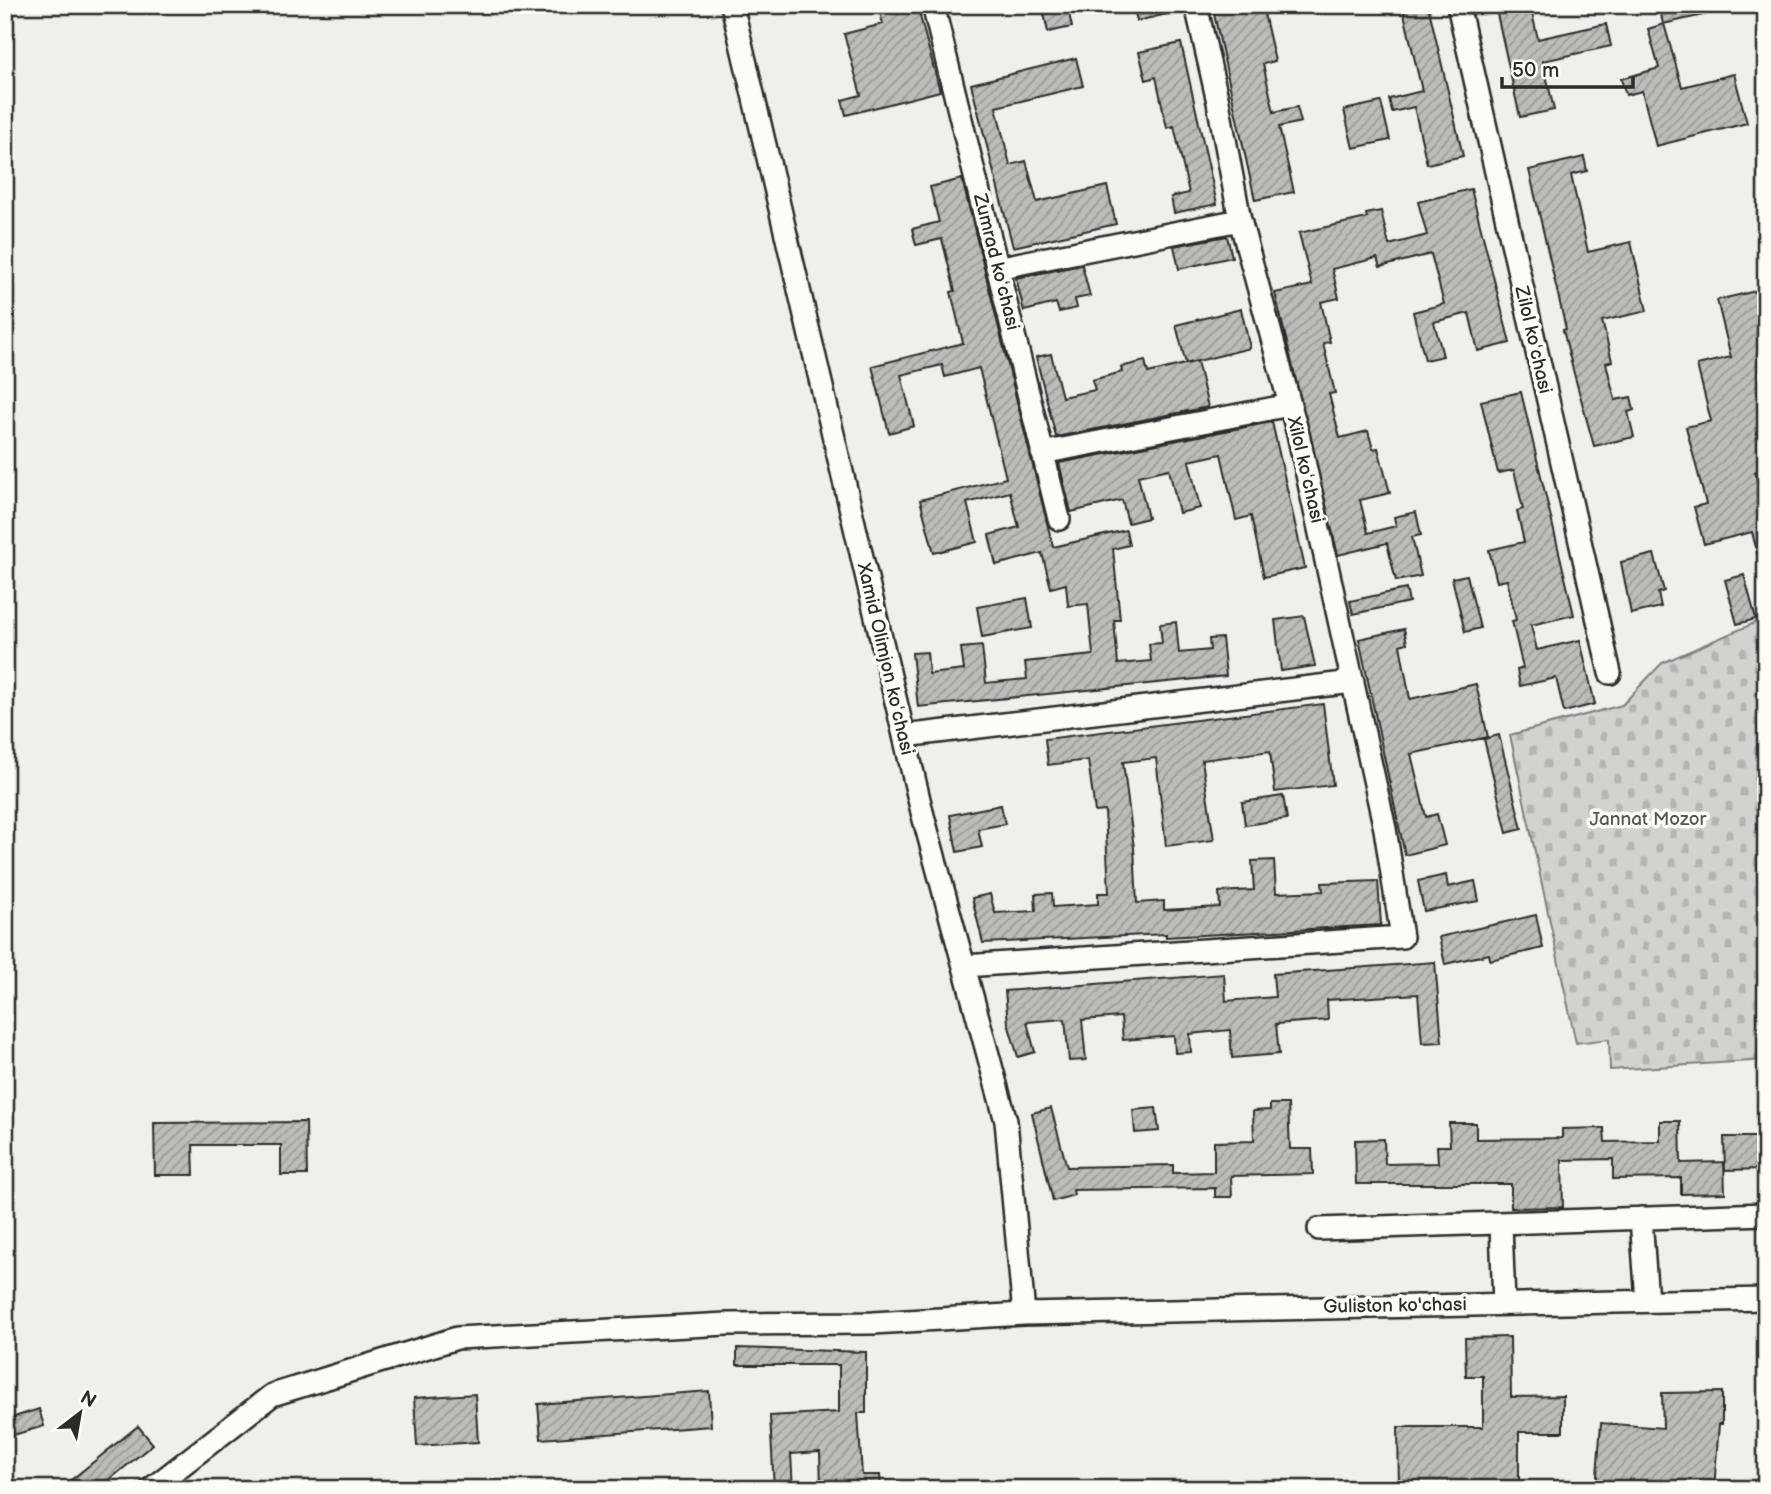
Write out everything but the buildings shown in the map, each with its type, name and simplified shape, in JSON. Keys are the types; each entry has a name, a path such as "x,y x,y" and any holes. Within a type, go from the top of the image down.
{"street":[{"name":"Xamid Olimjon koʻchasi","path":"732,5 904,736 1006,1121 1024,1314"},
{"name":"Zumrad koʻchasi","path":"933,5 1059,519"},
{"name":"Xilol koʻchasi","path":"964,966 1402,937 1385,829 1353,682 1290,405 1240,220 1196,5"},
{"name":"Zilol koʻchasi","path":"1458,5 1610,673"},
{"path":"997,268 1240,220"},
{"path":"1042,453 1290,405"},
{"path":"904,736 1353,682"},
{"path":"1319,1229 1501,1225 1766,1214"},
{"path":"1640,1218 1647,1301"},
{"path":"1501,1225 1504,1304"},
{"name":"Guliston ko'chasi","path":"151,1489 272,1395 457,1338 727,1324 873,1323 1024,1314 1766,1299"}],"green space":[{"name":"Jannat Mozor","path":"1766,618 1766,1060 1610,1070 1609,1039 1576,1043 1510,735 1622,705 1662,663"}]}
